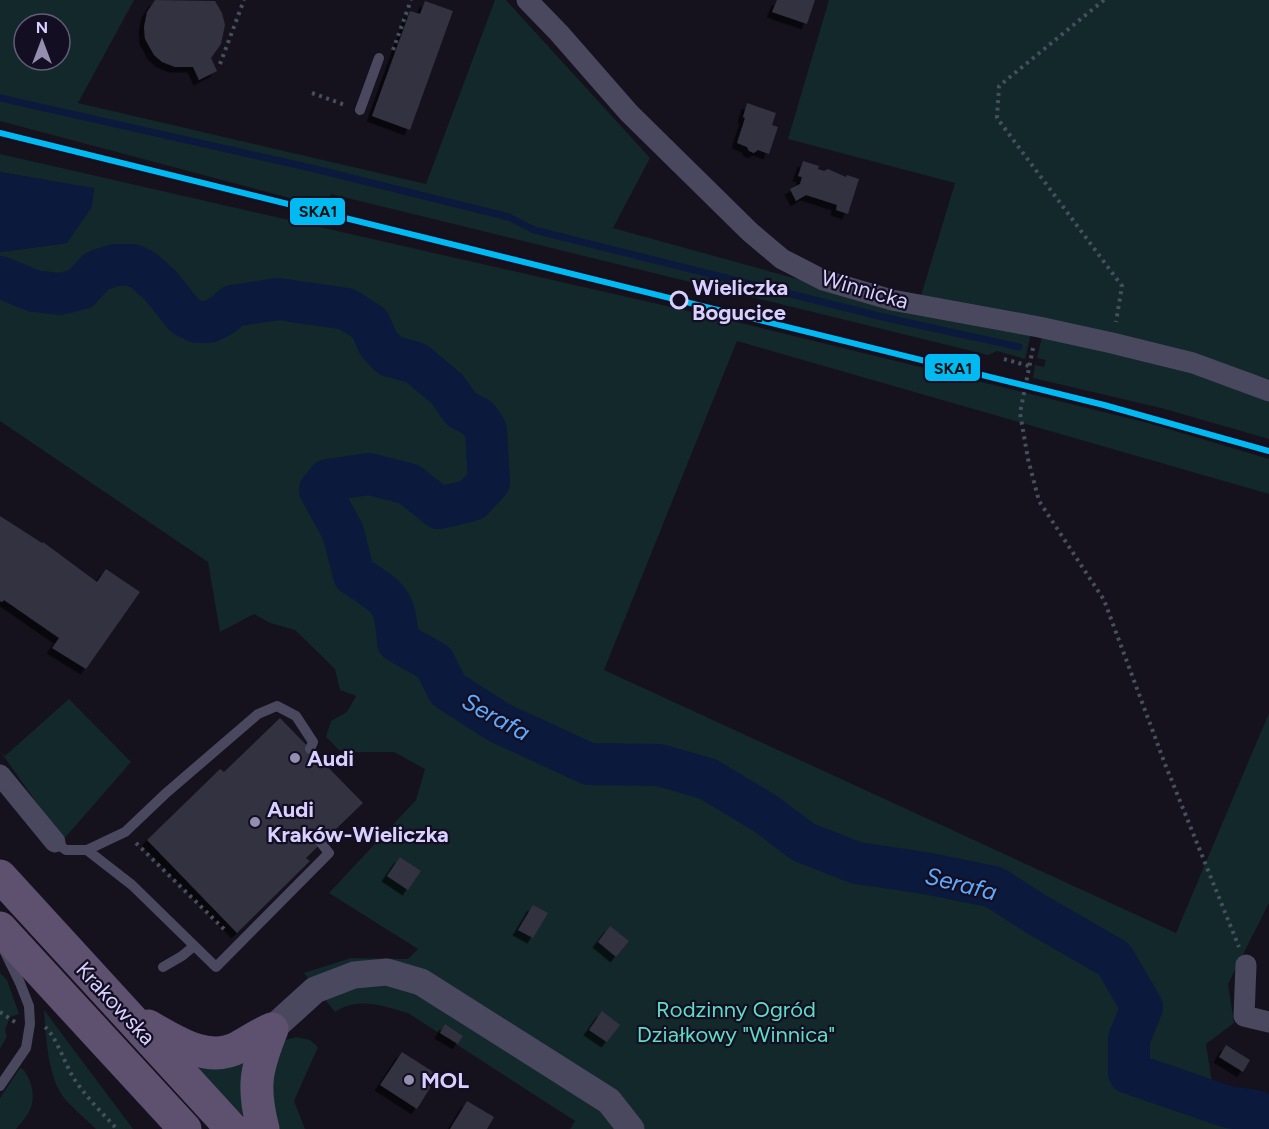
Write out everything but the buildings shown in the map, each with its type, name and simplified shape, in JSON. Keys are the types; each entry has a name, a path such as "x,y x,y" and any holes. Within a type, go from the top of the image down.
{"main road":[{"name":"Krakowska","path":"0,876 232,1129"},
{"name":"Krakowska","path":"0,928 185,1129"},
{"path":"129,1017 201,1053 223,1053 238,1048 272,1029"},
{"path":"263,1129 255,1081 272,1029"}],"street":[{"name":"Winnicka","path":"527,0 560,33 629,113 750,232 782,259 824,280 892,300 1112,343 1193,363 1269,391"},
{"path":"0,775 55,842"},
{"path":"1246,965 1244,1016 1269,1022"},
{"path":"272,1029 315,990 354,975 387,972 421,982 609,1101 631,1129"}],"lane":[{"path":"360,110 379,58"},
{"path":"55,842 66,849 87,850 125,832 165,794 258,714 277,706 296,717 313,742 310,749"},
{"path":"87,850 132,885 216,967 329,853 321,843"},
{"path":"0,941 29,1006 30,1024 26,1048 0,1086"},
{"path":"163,967 194,946"}],"path":[{"path":"220,64 244,0"},
{"path":"1104,0 999,87 997,118 1122,286 1112,343"},
{"path":"1004,359 1029,366 1020,413 1028,459 1039,501 1104,600 1246,965"},
{"path":"125,832 238,944"},
{"path":"0,1012 14,1022"},
{"path":"43,1025 53,1037 75,1080 117,1129"}],"green space":[{"path":"0,0 134,0 78,103 426,184 495,0 506,0 650,158 613,228 873,300 1031,333 1025,359 997,351 988,355 331,194 327,208 0,121"},
{"path":"829,0 1269,0 1269,379 1131,341 920,299 955,183 788,139"},
{"name":"Rodzinny Ogród Działkowy \"Winnica\"","path":"0,154 741,323 1148,423 1269,459 1269,494 737,341 604,670 1176,933 1269,713 1269,903 1228,984 1234,1023 1206,1044 1213,1089 1233,1096 1269,1103 1269,1129 570,1129 575,1121 408,1013 380,1005 362,1003 344,1007 335,1012 304,973 351,958 408,959 418,949 329,893 416,800 425,769 394,752 339,750 326,737 331,721 347,712 356,696 340,690 335,669 295,630 270,623 254,614 220,632 208,562 0,421 0,252 67,243 94,189 0,172"},
{"path":"1042,336 1210,378 1269,399 1269,439 1161,408 1033,378 1035,365 1044,367 1046,360 1037,358"},
{"path":"69,699 131,762 63,840 0,751 5,756"},
{"path":"0,973 7,980 19,1014 10,1017 5,1030 7,1036 0,1049"},
{"path":"44,1010 133,1129 96,1129 63,1097 52,1073"},
{"path":"296,1037 310,1040 318,1047 294,1101 305,1129 277,1129 265,1110 279,1042"},
{"path":"248,1057 241,1084 243,1116 199,1069 201,1065"},
{"path":"20,1068 30,1080 33,1100 29,1112 16,1129 0,1129 0,1098"}],"water":[{"path":"0,172 94,188 92,207 67,243 0,252"}],"waterway":[{"path":"0,98 311,168 509,217 534,230 887,318 1019,347"},
{"name":"Serafa","path":"0,277 34,291 60,294 80,289 97,271 115,265 133,265 143,270 160,285 185,316 197,322 209,322 223,315 233,306 278,299 347,309 370,324 378,343 390,356 416,363 447,389 461,409 478,418 486,430 489,482 472,500 439,508 409,484 369,474 328,480 320,490 343,532 354,575 388,601 395,616 398,642 434,662 448,690 500,723 589,764 659,765 708,779 766,814 803,842 857,863 925,873 994,887 1114,959 1142,1007 1129,1039 1129,1073 1228,1107 1257,1111 1269,1121"}],"transit line":[{"name":"SKA1","path":"0,133 1104,405 1269,451"}],"place":[{"name":"Wieliczka Bogucice","path":"679,300"},
{"name":"Audi","path":"295,758"},
{"name":"Audi Kraków-Wieliczka","path":"255,822"},
{"name":"MOL","path":"409,1080"}]}
